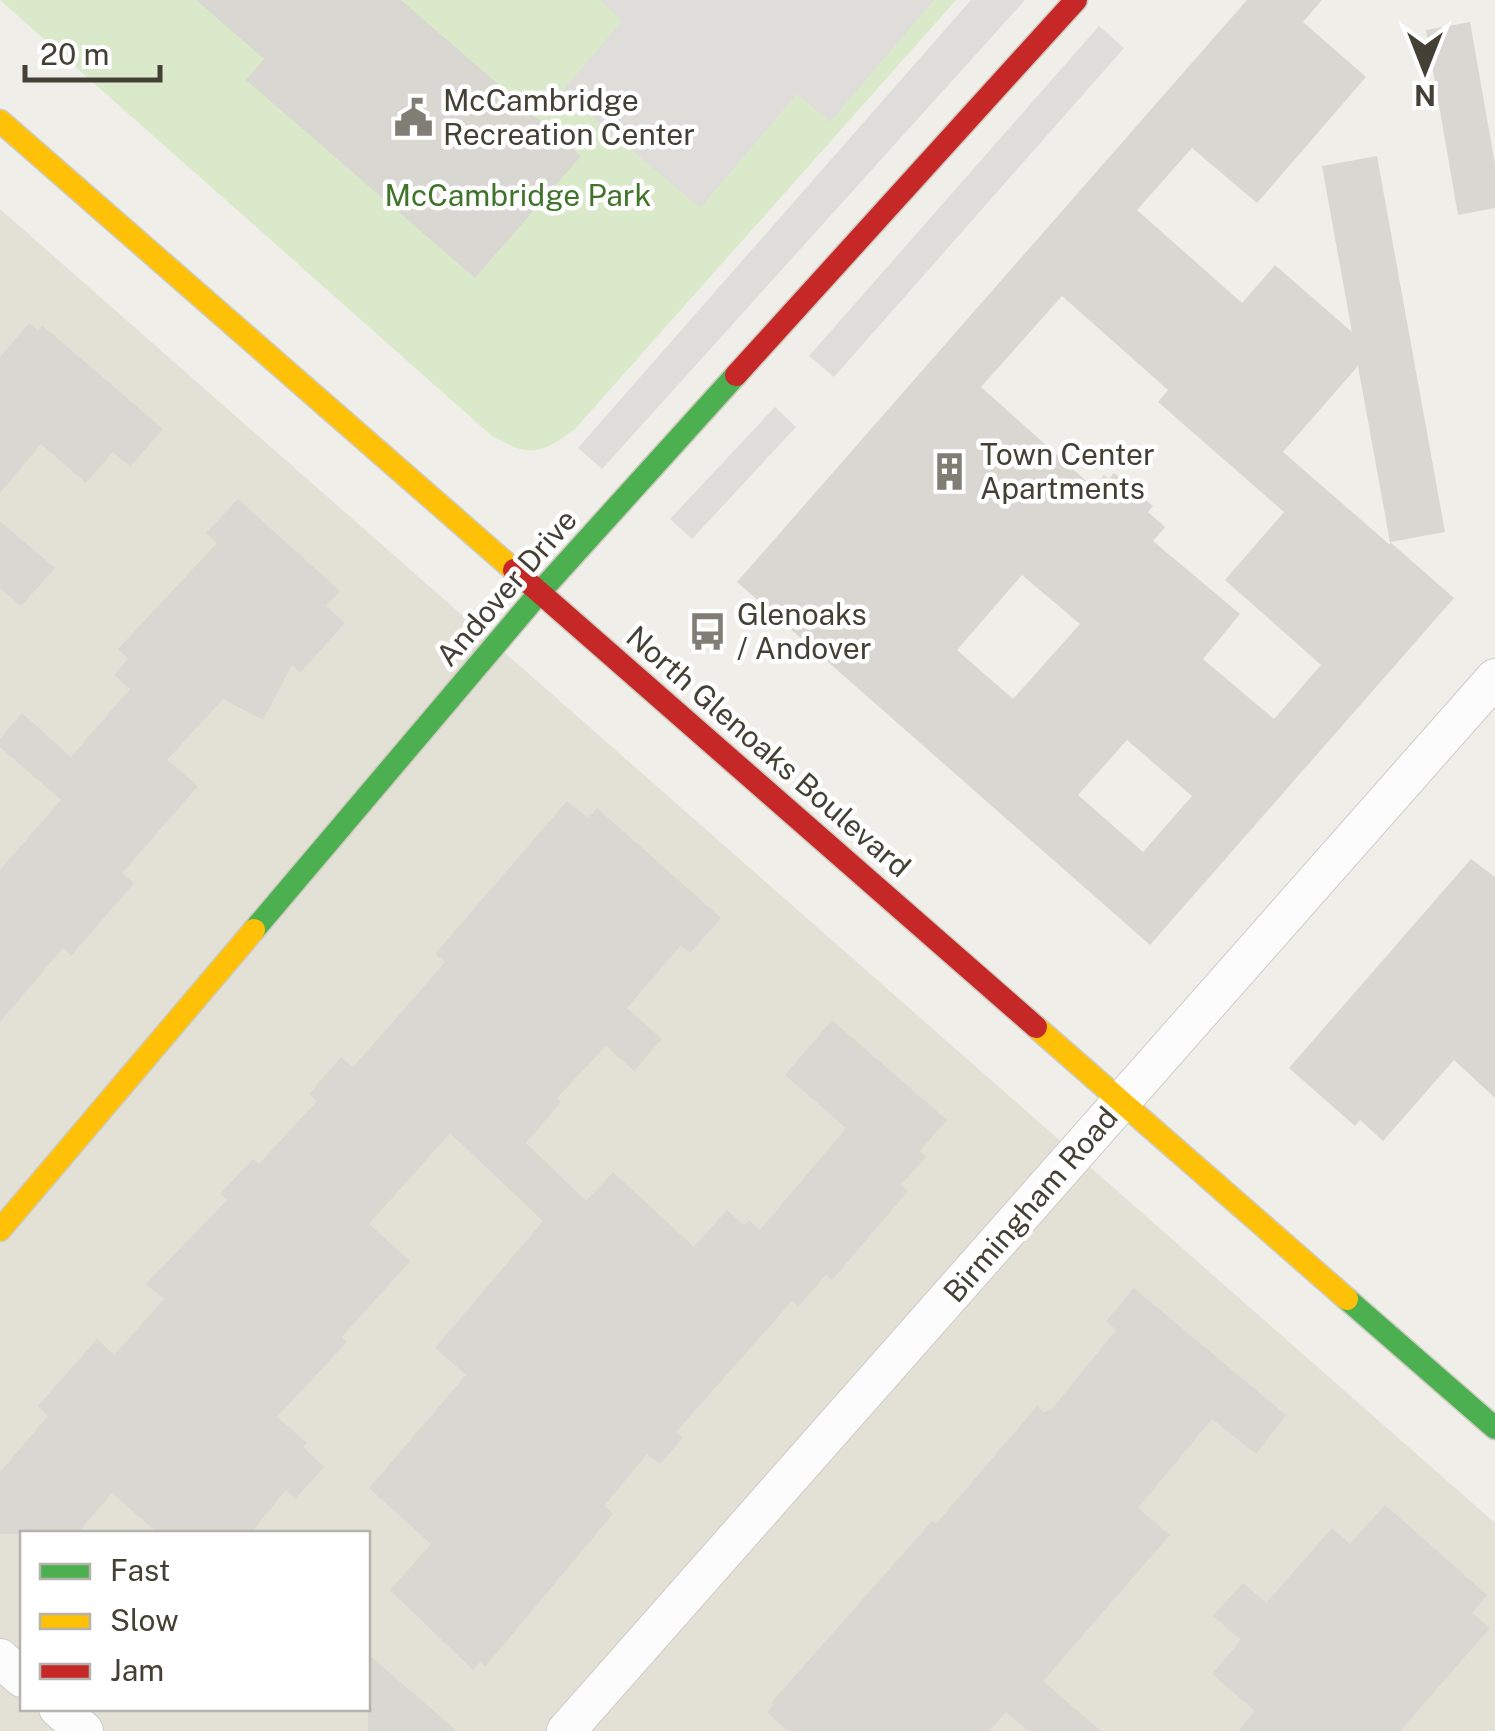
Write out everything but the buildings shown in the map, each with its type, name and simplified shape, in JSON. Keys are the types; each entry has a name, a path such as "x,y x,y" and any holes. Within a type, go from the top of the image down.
{"main road":[{"name":"Andover Drive","path":"0,1230 540,592 1076,0"},
{"name":"North Glenoaks Boulevard","path":"7,142 540,592 1495,1428"}],"street":[{"name":"Birmingham Road","path":"566,1731 1495,678"},
{"path":"0,1658 20,1676"},
{"path":"61,1711 84,1731"}],"shaded area":[{"path":"600,0 934,0 830,122 797,94 700,208 562,91 622,21"},
{"path":"971,0 1025,0 602,469 578,448"},
{"path":"1099,26 1124,48 834,377 809,356"},
{"path":"0,209 1495,1523 1495,1731 0,1731"},
{"path":"775,407 796,427 692,539 670,519"}],"green space":[{"name":"McCambridge Park","path":"0,0 956,0 574,430 543,448 525,450 492,436"}],"traffic: fast":[{"path":"254,930 540,592 736,375"},
{"path":"1347,1299 1495,1428"}],"traffic: slow":[{"path":"0,121 514,570"},
{"path":"0,1230 254,930"},
{"path":"1036,1027 1347,1299"}],"traffic: jam":[{"path":"736,375 1076,0"},
{"path":"514,570 1036,1027"}],"place":[{"name":"McCambridge Recreation Center","path":"413,118"},
{"name":"Town Center Apartments","path":"950,472"},
{"name":"Glenoaks / Andover","path":"707,632"}]}
